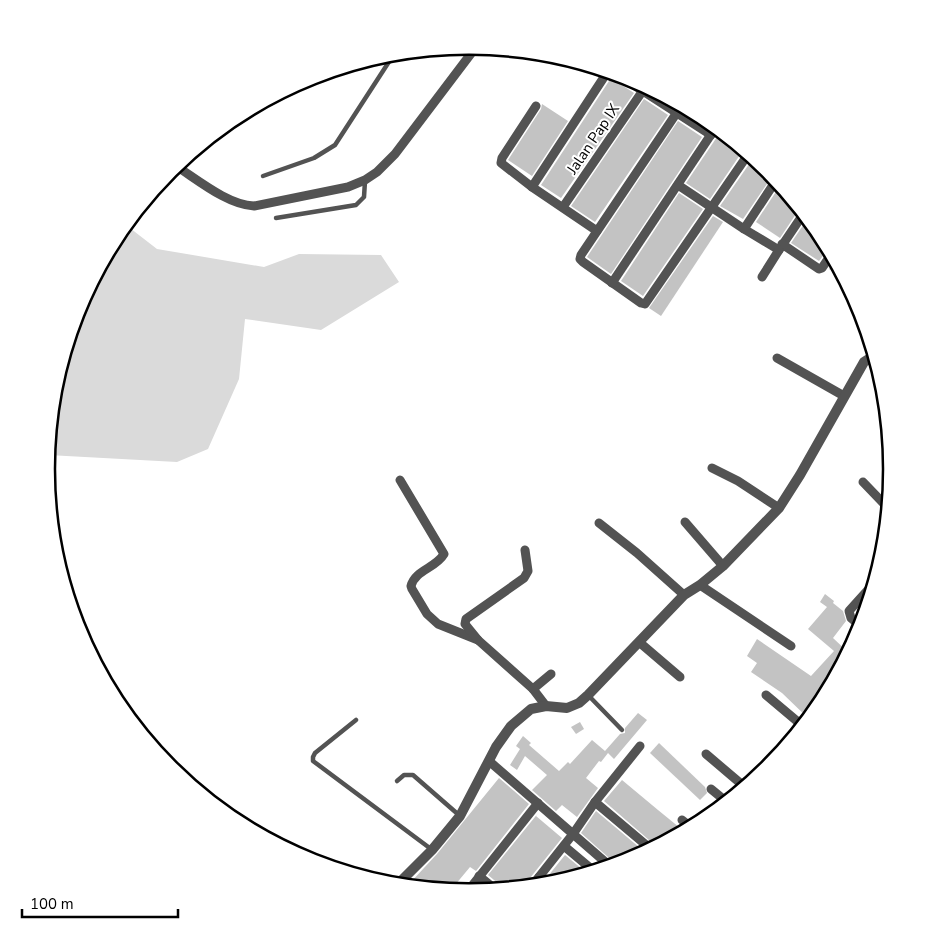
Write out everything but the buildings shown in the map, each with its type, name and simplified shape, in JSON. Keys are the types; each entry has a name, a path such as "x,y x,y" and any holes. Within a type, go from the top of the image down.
{"street":[{"path":"183,170 228,198 254,206 348,187 365,180 377,172 390,159 470,55"},
{"path":"532,187 604,77"},
{"name":"Jalan Pap IX","path":"563,207 641,92"},
{"path":"612,283 711,135 676,114 663,103"},
{"path":"536,106 501,161 503,165 532,187 597,231"},
{"path":"678,111 580,259 612,283 641,303 647,303 745,160"},
{"path":"678,185 744,229 820,269 828,260"},
{"path":"744,229 772,186"},
{"path":"762,277 800,218"},
{"path":"777,358 844,396"},
{"path":"407,879 460,816 502,737 517,720 531,710 546,706 567,708 579,703 684,595 700,585 723,566 779,508 800,475 864,362 869,360"},
{"path":"712,468 738,481 779,508"},
{"path":"400,480 444,554 440,560 414,578 410,586 427,614 438,624 478,640"},
{"path":"863,482 883,503"},
{"path":"685,522 723,566"},
{"path":"600,523 684,595"},
{"path":"525,550 528,571 524,578 465,620 466,626 478,640 533,689 546,706"},
{"path":"700,585 790,646"},
{"path":"856,621 850,616 852,608 866,592"},
{"path":"639,642 680,677"},
{"path":"533,689 551,674"},
{"path":"766,695 799,722"},
{"path":"539,877 640,746"},
{"path":"706,754 740,783"},
{"path":"489,761 605,861"},
{"path":"711,789 722,798"},
{"path":"595,802 645,844"},
{"path":"474,884 538,803"},
{"path":"682,820 686,823"},
{"path":"564,846 588,866"},
{"path":"479,876 488,883"}],"lane":[{"path":"263,176 314,158 335,145 388,63"},
{"path":"276,218 356,205 364,198 365,180"},
{"path":"588,695 622,730"},
{"path":"356,720 315,753 314,761 432,850"},
{"path":"396,781 407,774 412,775 460,816"}],"shaded area":[{"path":"132,230 157,249 264,267 299,254 381,255 399,282 321,330 245,319 239,379 208,449 177,462 56,455 63,389 77,336 98,286"}]}
